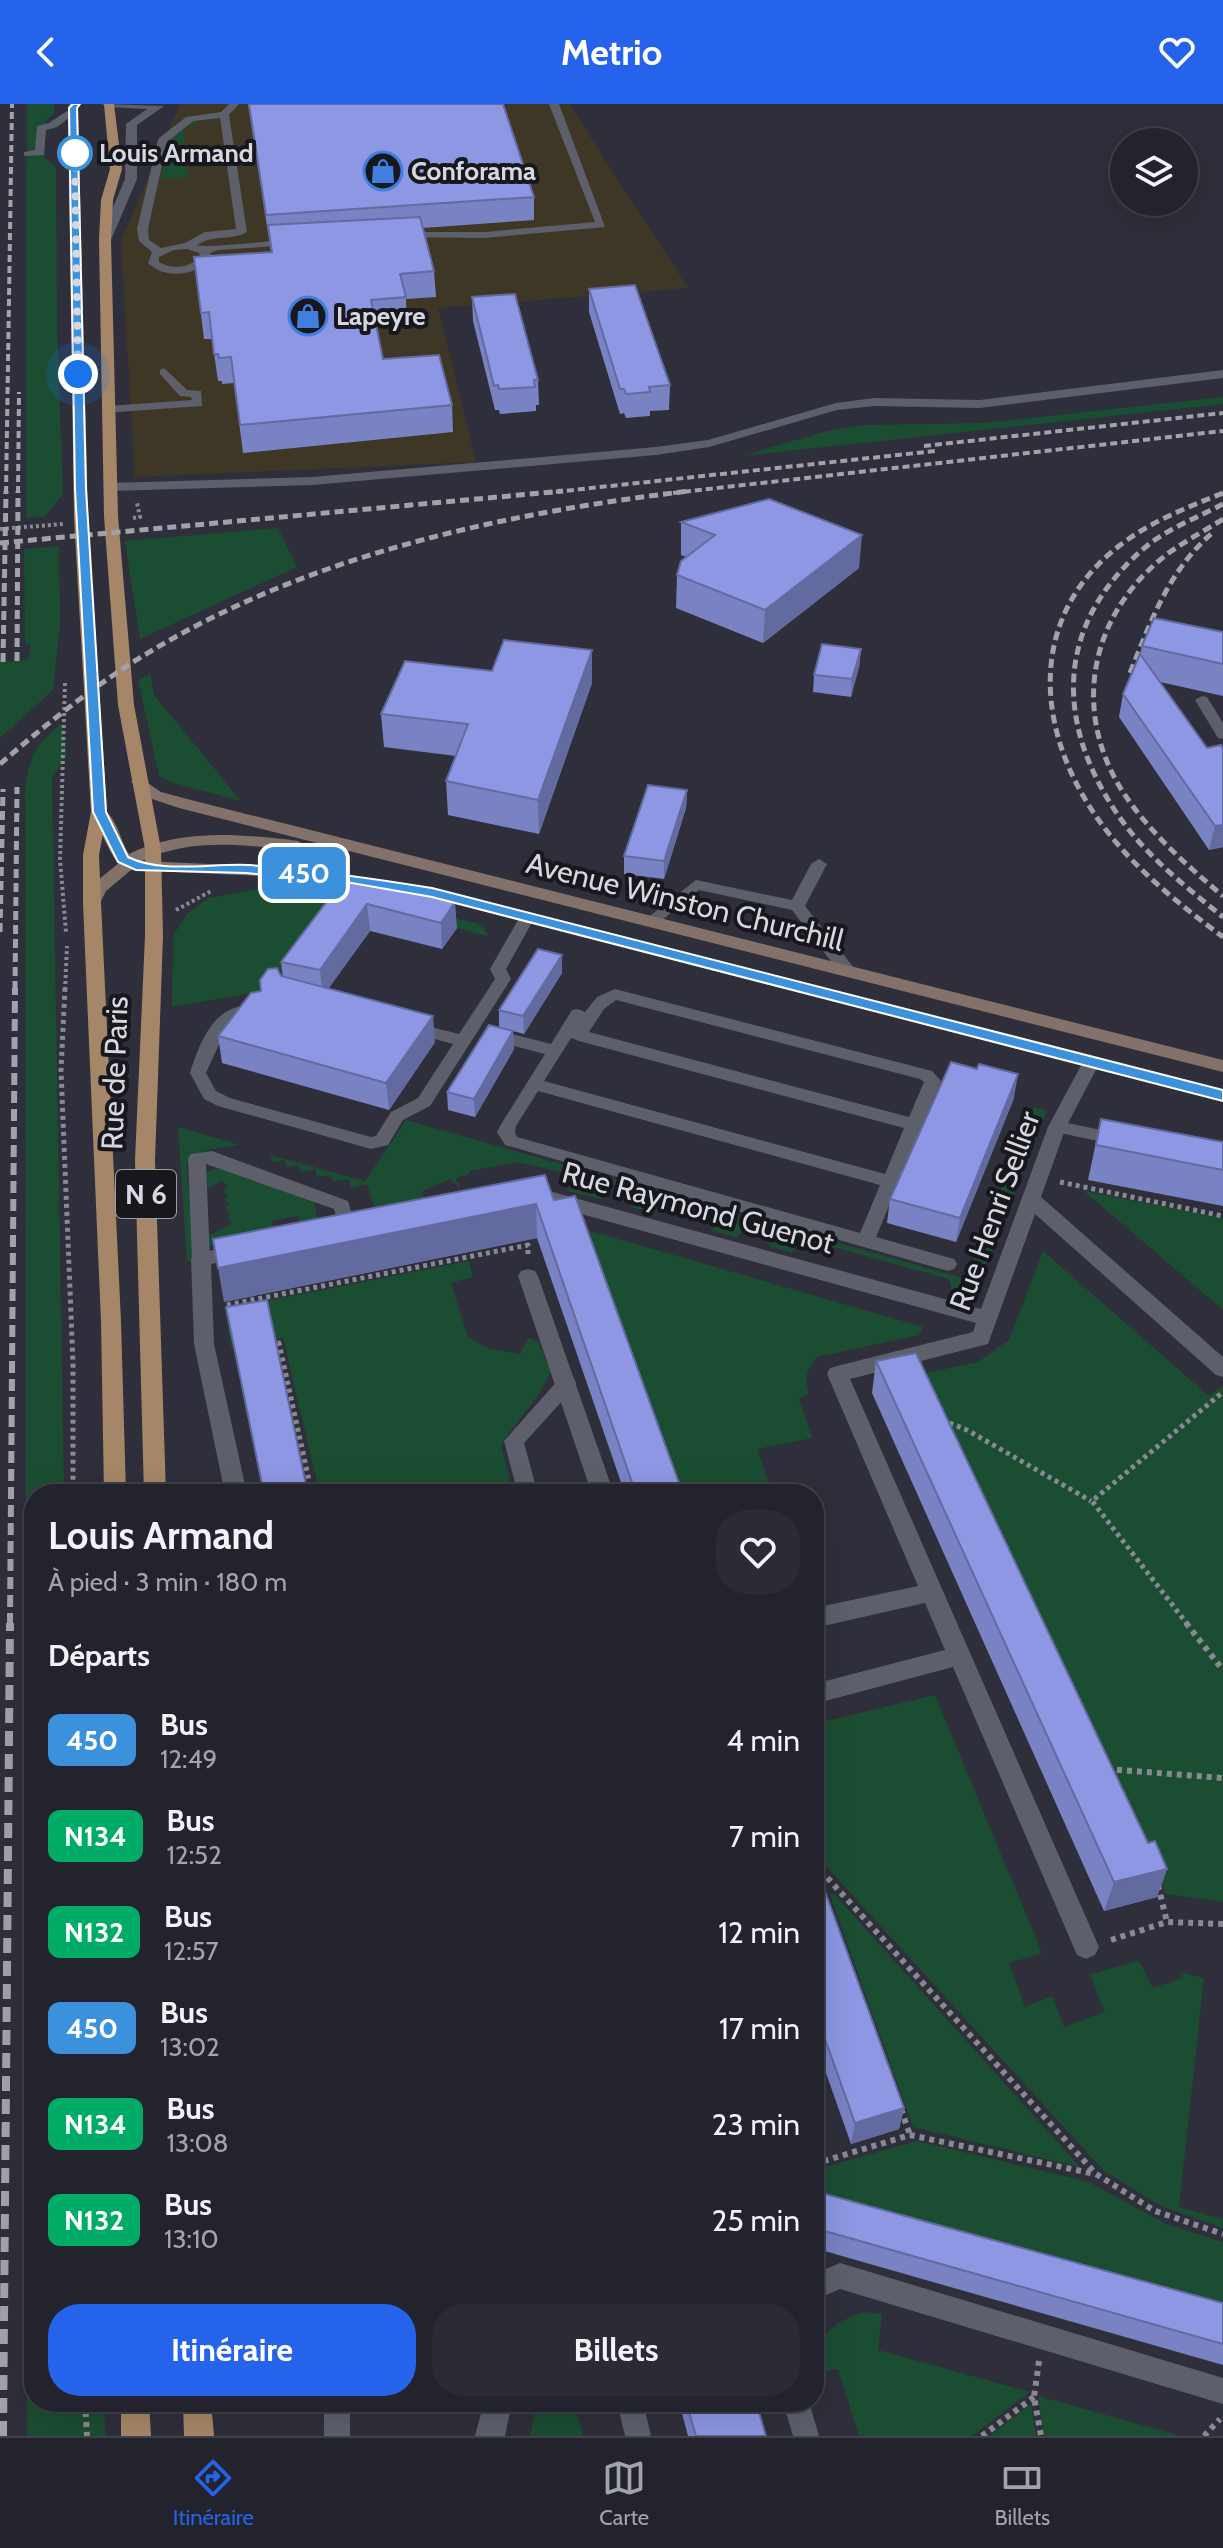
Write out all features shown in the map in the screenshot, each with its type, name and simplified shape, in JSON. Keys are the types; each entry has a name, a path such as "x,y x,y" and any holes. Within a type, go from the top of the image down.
{"main road":[{"name":"N 6","path":"109,104 116,169 107,200 105,240 109,487 126,705 154,868"},
{"name":"N 6","path":"75,108 81,518 99,812 91,855 92,903"},
{"name":"Avenue Winston Churchill","path":"139,782 147,791 164,798 1223,1066"},
{"path":"99,812 115,838 118,855 128,863"},
{"path":"92,903 99,888 128,863 153,849 229,838 253,839 471,878"},
{"name":"Avenue Winston Churchill","path":"128,863 154,868 246,869 346,878 432,893 1223,1096"},
{"name":"Rue de Paris","path":"154,868 145,1160 155,1484"},
{"name":"Rue de Paris","path":"92,903 111,1321 115,1484"},
{"path":"135,2412 136,2436"},
{"path":"198,2412 199,2436"}],"street":[{"path":"109,104 176,109"},
{"path":"105,240 131,179 132,124 176,109"},
{"name":"Rue Henri Sellier","path":"1086,1947 837,1374 981,1338 1057,1127 1091,1062"},
{"name":"Rue Raymond Guenot","path":"511,1195 526,1191 988,1319"},
{"path":"1031,1199 1223,1369"},
{"path":"234,1484 204,1344 201,1259 260,1248"},
{"path":"528,1276 600,1484"},
{"path":"824,1616 931,1592"},
{"path":"824,1691 959,1656"},
{"path":"490,2436 496,2412"}],"lane":[{"path":"224,115 234,104"},
{"path":"387,236 484,235 601,225 554,104"},
{"path":"28,154 40,153 41,128 53,125 75,108"},
{"path":"158,251 144,241 141,227 161,161 162,141 181,121 176,109 224,115"},
{"path":"204,251 207,258 201,265 178,271 156,266 152,259 158,251 188,246 205,235 242,232 224,115"},
{"path":"188,246 204,251 217,247 309,241"},
{"path":"108,410 198,403 197,394 184,393 164,372"},
{"path":"109,487 312,481 656,451 709,443 836,407 874,402 980,404 1223,374"},
{"path":"1202,700 1223,735"},
{"path":"797,906 819,864"},
{"path":"650,922 696,885 797,906 848,972"},
{"path":"256,1012 245,1010 230,1015 200,1062 198,1073 210,1095 224,1102 371,1143 382,1141 397,1116 424,1102 503,979 498,969 527,917"},
{"path":"865,1241 933,1081 926,1075 615,994 605,997 555,1051 506,1132 511,1141 865,1241 948,1264"},
{"path":"573,1033 578,1014"},
{"path":"391,1022 555,1051"},
{"path":"573,1033 915,1125"},
{"path":"534,1084 890,1182"},
{"path":"1057,1127 1133,1142"},
{"path":"201,1259 197,1158 212,1157 342,1205 348,1230"},
{"path":"525,1484 514,1441 567,1383"},
{"path":"824,2283 840,2276 1223,2391"},
{"path":"337,2412 337,2436"},
{"path":"632,2412 638,2436"},
{"path":"799,2412 806,2436"}],"path":[{"path":"65,517 65,530"},
{"path":"66,671 60,859 67,947 61,1070 73,1364 73,1484"},
{"path":"173,914 193,899 217,889 216,881"},
{"path":"1039,1177 1223,1216"},
{"path":"203,1310 528,1245 528,1276"},
{"path":"264,1346 279,1343 310,1484"},
{"path":"1092,1501 1223,1392"},
{"path":"941,1430 934,1416 967,1430 1092,1501 1223,1670"},
{"path":"1109,1782 1102,1769 1223,1778"},
{"path":"824,1874 1096,2174 1155,2211 1223,2234"},
{"path":"1155,1878 1167,1922"},
{"path":"1086,1947 1167,1922 1223,1924"},
{"path":"899,2106 910,2135"},
{"path":"824,2160 910,2135 1096,2174"},
{"path":"1041,2436 1034,2397 1042,2336"},
{"path":"982,2436 1034,2397"},
{"path":"86,2412 87,2436"},
{"path":"1204,2436 1223,2416"}],"shaded area":[{"path":"180,104 569,104 688,288 438,308 476,462 135,477 121,241"}],"green space":[{"path":"27,104 54,104 54,113 46,120 44,157 56,167 57,329 63,494 45,516 26,518"},
{"path":"196,120 196,125 183,126 188,177 161,179 172,136 184,124"},
{"path":"1223,397 1223,404 742,456 827,431 866,425 983,423"},
{"path":"278,528 297,567 140,639 125,541"},
{"path":"59,546 60,625 53,690 0,738 0,662 28,660 31,646 25,643 24,549"},
{"path":"150,674 154,695 241,801 173,783 159,776 138,680"},
{"path":"62,723 67,754 52,779 64,1484 26,1484 25,791 35,752"},
{"path":"268,887 390,902 483,925 488,936 350,901 279,988 172,1007 173,935 189,912 209,898"},
{"path":"1034,1107 1047,1110 971,1304 954,1299 949,1279 801,1238 792,1253 768,1246 776,1230 746,1223 738,1237 712,1231 719,1214 665,1199 655,1213 631,1207 638,1191 610,1184 601,1199 567,1191 576,1176 518,1162 470,1171 456,1178 460,1188 450,1179 421,1192 430,1208 376,1213 367,1184 351,1188 348,1179 333,1182 330,1175 317,1177 315,1169 301,1172 298,1165 287,1167 285,1160 272,1162 270,1155 365,1181 406,1120 966,1279"},
{"path":"178,1127 240,1145 203,1152 186,1165 195,1255 194,1259 187,1261"},
{"path":"223,1169 314,1201 319,1224 301,1224 298,1216 272,1221 273,1229 210,1246 207,1237 232,1223 227,1217 231,1214 225,1208 229,1204 224,1199 229,1196 223,1190 227,1187 222,1181 204,1190 206,1173"},
{"path":"1084,1191 1223,1218 1223,1310"},
{"path":"587,1230 923,1327 919,1335 817,1357 807,1375 809,1394 799,1398 812,1438 757,1449 769,1484 679,1484"},
{"path":"1043,1251 1209,1396 1223,1386 1223,1902 1166,1894 921,1374 978,1362 1009,1340"},
{"path":"469,1261 473,1277 451,1283 468,1337 487,1348 520,1354 528,1338 538,1341 551,1372 538,1395 501,1444 511,1484 318,1484 283,1338 231,1347 225,1309"},
{"path":"935,1695 1042,1953 1009,1963 1025,2007 1052,1996 1064,2027 1105,2012 1090,1974 1139,1961 1153,1988 1183,1978 1180,1972 1204,1978 1179,2207 1223,2219 1223,2228 1161,2206 1104,2171 824,1864 824,1722"},
{"path":"829,1893 835,1895 1080,2167 913,2127"},
{"path":"917,2141 1089,2182 1166,2224 1223,2242 1223,2324 824,2214 824,2167"},
{"path":"864,2312 882,2314 878,2350 1030,2392 972,2436 859,2436 838,2369 824,2371 824,2338 852,2316"},
{"path":"1038,2396 1181,2436 1044,2436"},
{"path":"1031,2404 1036,2436 989,2436"},
{"path":"27,2412 104,2412 105,2436 27,2436"},
{"path":"535,2412 577,2412 583,2436 530,2436"}],"building":[{"name":"Conforama","path":"249,104 503,104 534,197 266,215"},
{"path":"420,217 434,271 400,274 406,297 371,300 383,359 439,355 452,405 240,425 231,357 219,358 218,354 214,354 209,312 201,313 194,257 272,252 268,225"},
{"path":"635,285 670,385 649,387 650,392 626,394 624,389 620,389 589,289"},
{"path":"515,294 538,380 534,380 535,387 499,389 498,385 494,386 472,297"},
{"path":"769,499 862,535 765,610 677,575 681,561 715,535 681,522"},
{"path":"1154,618 1223,632 1223,664 1142,646"},
{"path":"504,640 592,650 538,800 446,781 468,724 381,714 405,661 492,671"},
{"path":"822,644 861,649 852,679 814,675"},
{"path":"1140,654 1207,748 1221,745 1223,749 1223,825 1215,826 1123,694"},
{"path":"648,785 687,790 664,861 624,856"},
{"path":"347,875 455,902 441,923 367,904 320,970 281,962"},
{"path":"538,949 562,955 523,1016 499,1010"},
{"path":"277,968 281,976 433,1016 386,1083 218,1036 251,993 261,991 260,980 268,969"},
{"path":"489,1025 513,1031 474,1099 447,1092"},
{"path":"951,1062 977,1069 979,1064 1018,1074 960,1218 890,1199"},
{"path":"1101,1119 1223,1142 1223,1170 1096,1145"},
{"path":"545,1175 554,1200 575,1196 679,1484 633,1484 536,1204 218,1268 213,1239"},
{"path":"267,1300 306,1484 262,1484 226,1307"},
{"path":"916,1353 1148,1843 1155,1841 1167,1869 1114,1882 876,1361"},
{"path":"824,1888 904,2108 855,2123 824,2036"},
{"path":"824,2194 1223,2303 1223,2344 824,2231"},
{"path":"689,2412 759,2412 766,2436 696,2436"}],"railway":[{"path":"6,493 12,104"},
{"path":"18,493 19,392"},
{"path":"924,446 1223,413"},
{"path":"679,492 1223,431"},
{"path":"545,493 935,451"},
{"path":"5,543 6,491"},
{"path":"18,491 18,541"},
{"path":"18,541 563,491"},
{"path":"679,492 689,491"},
{"path":"0,764 115,674 180,634 318,572 464,529 679,492"},
{"path":"673,493 679,492"},
{"path":"1223,493 1141,531 1094,568 1070,603 1055,640 1050,679 1054,719 1066,759 1085,798 1110,835 1136,864 1223,937"},
{"path":"1223,504 1156,539 1118,575 1095,606 1081,639 1074,673 1075,708 1082,743 1097,779 1118,815 1154,857 1223,917"},
{"path":"1223,519 1161,559 1135,585 1115,613 1102,644 1095,676 1094,708 1100,741 1113,774 1132,805 1164,842 1223,896"},
{"path":"1130,673 1162,598 1183,564 1211,534"},
{"path":"5,543 18,541"},
{"path":"17,661 18,541"},
{"path":"0,543 5,543"},
{"path":"3,662 5,543"},
{"path":"15,990 17,787"},
{"path":"0,932 3,789"},
{"path":"10,1625 15,988"},
{"path":"3,2436 10,1623"}],"bus line":[{"name":"450","path":"76,104 73,108 81,518 99,812 115,838 118,855 136,866 303,873 432,893 1223,1095"}],"place":[{"name":"Louis Armand","path":"75,153"},
{"name":"Conforama","path":"383,171"},
{"name":"Lapeyre","path":"308,316"}],"route":[{"path":"75,153 78,374"}]}
